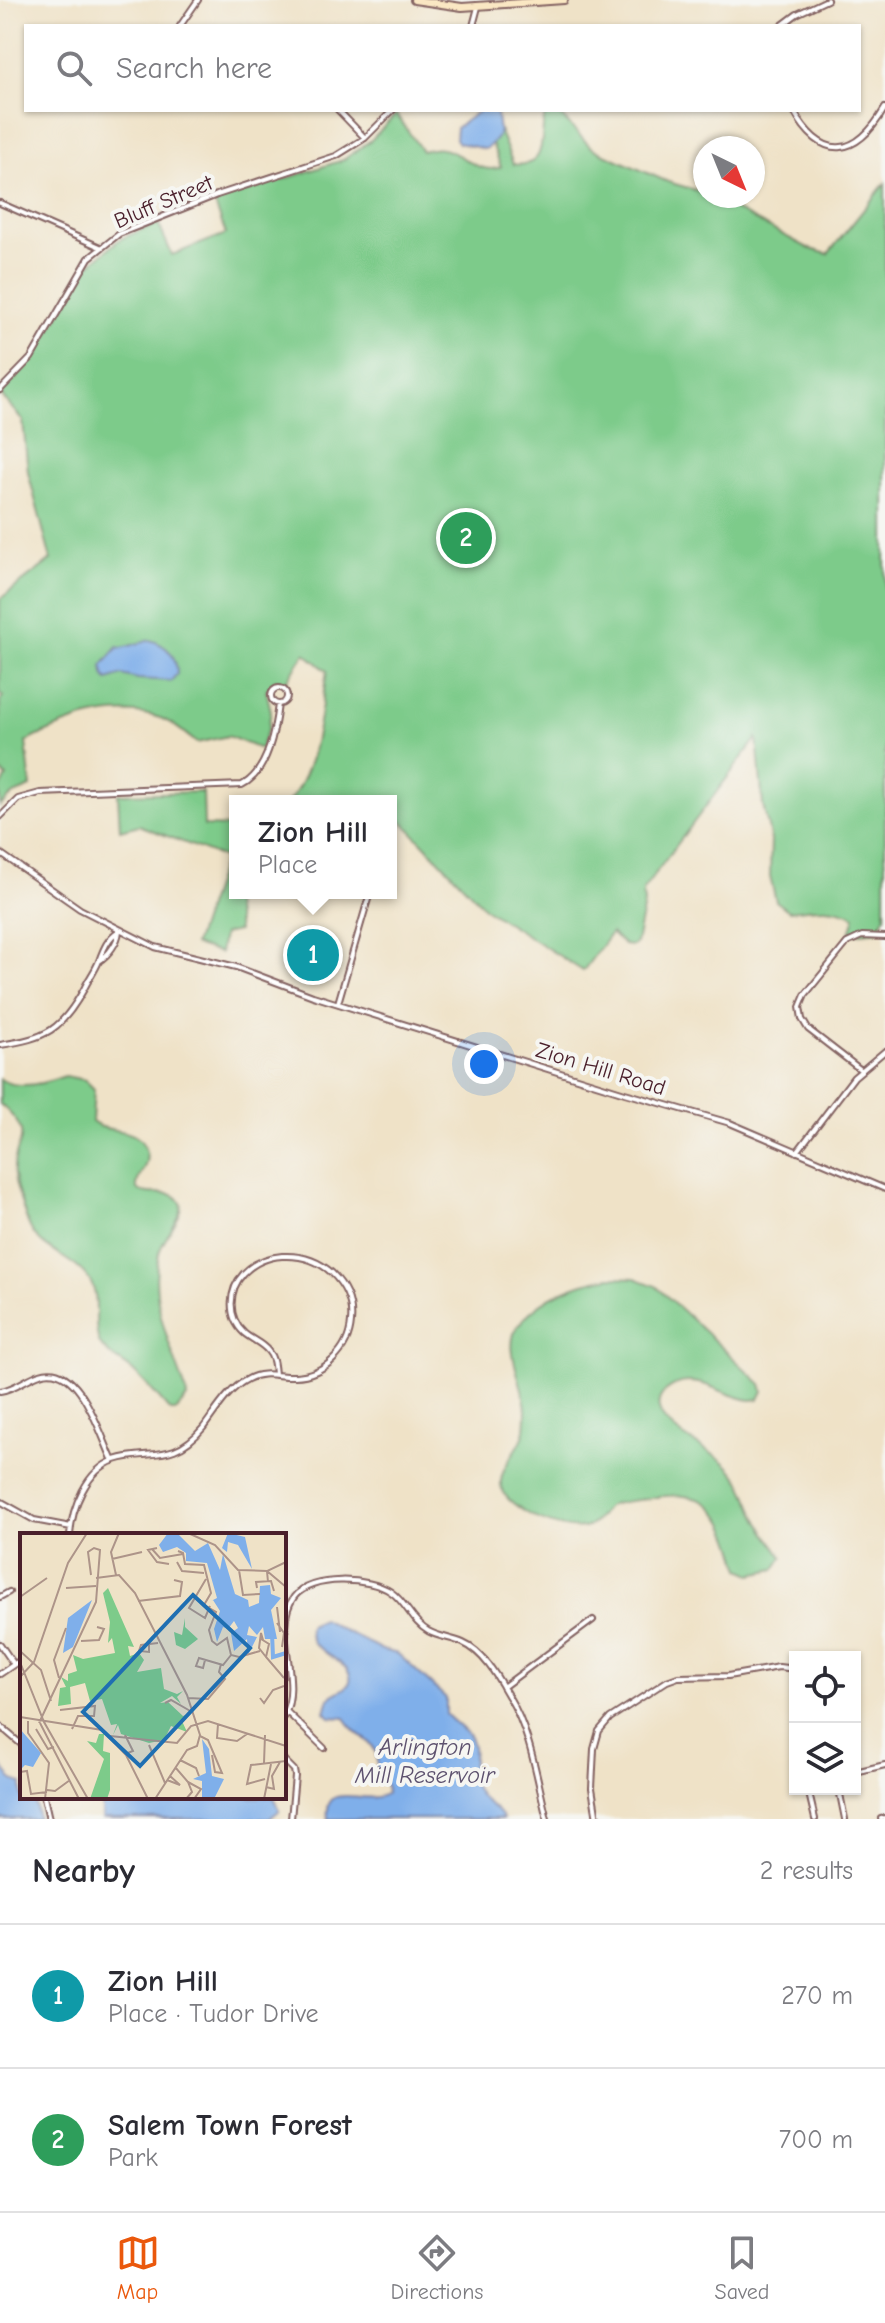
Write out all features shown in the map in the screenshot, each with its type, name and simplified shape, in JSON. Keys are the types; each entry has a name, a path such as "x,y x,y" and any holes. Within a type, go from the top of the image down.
{"street":[{"path":"181,24 198,0"},
{"path":"414,0 478,7 564,0"},
{"path":"784,24 827,0"},
{"path":"474,24 478,7"},
{"path":"794,112 817,142 839,147 866,137 885,108"},
{"path":"340,112 365,138"},
{"name":"Bluff Street","path":"0,390 31,358 82,267 101,247 130,229 231,190 325,161 365,138 391,112"},
{"path":"0,203 101,247"},
{"path":"280,687 285,689 288,697 278,704 271,696 280,687"},
{"path":"0,817 18,799 40,793 234,786 246,783 255,775 270,742 278,704"},
{"name":"Zion Hill Road","path":"0,853 80,909 155,947 236,967 338,1003 730,1123 885,1189"},
{"path":"338,1003 368,899"},
{"path":"0,1045 38,1038 54,1030 72,1010 114,934 119,931"},
{"path":"861,1070 808,1029 800,1007 805,995 847,943 862,936 885,937"},
{"path":"797,1152 861,1070 885,1051"},
{"path":"70,1533 77,1504 88,1483 113,1461 156,1456 179,1448 198,1433 243,1381 275,1374 300,1376 324,1367 342,1349 350,1331 351,1312 344,1287 327,1269 301,1257 273,1257 253,1266 237,1281 232,1295 236,1322 267,1349 274,1362 275,1374"},
{"path":"0,1391 10,1390 40,1373 60,1374 69,1378 82,1395 113,1461"},
{"path":"0,1501 34,1520 71,1527"},
{"path":"286,1710 290,1695 286,1631 289,1607 294,1596 314,1584 354,1581 389,1590 420,1626 473,1649 503,1687 512,1701 526,1738 547,1819"},
{"path":"0,1597 9,1592"},
{"path":"503,1687 593,1620"},
{"path":"0,1644 13,1663"},
{"path":"0,1674 20,1660"},
{"path":"597,1819 592,1788 594,1749 599,1731 610,1718 678,1677 728,1676 779,1667 789,1668"},
{"path":"286,1715 324,1748"},
{"path":"0,1726 20,1743"},
{"path":"286,1762 294,1770 295,1776 291,1819"},
{"path":"861,1771 885,1765"},
{"path":"809,1795 815,1819"},
{"path":"840,1795 845,1819"},
{"path":"44,1799 49,1819"}],"green space":[{"path":"480,112 492,112 513,164 533,161 541,146 546,112 558,113 591,147 668,182 693,189 693,208 732,208 810,249 828,254 885,183 885,916 879,931 850,934 855,916 847,912 822,908 789,911 776,901 770,877 771,840 763,805 757,738 643,890 644,904 636,943 633,946 624,945 611,933 583,971 486,909 397,816 397,795 293,795 311,756 327,671 305,653 286,682 275,680 266,690 271,711 260,749 228,736 197,743 170,722 142,714 125,712 91,716 26,742 31,787 14,794 0,806 0,789 7,777 0,771 0,701 3,696 0,695 0,599 51,560 28,472 23,421 1,395 34,357 89,265 120,239 158,223 172,255 226,234 214,202 343,160 371,140 396,114 422,151 434,148 445,150 490,169 501,167"},
{"path":"203,792 204,826 229,827 229,899 233,899 238,931 223,934 220,953 194,945 224,858 139,825 120,830 118,794"},
{"path":"65,1076 85,1080 94,1089 92,1122 130,1134 143,1143 147,1157 137,1189 173,1195 181,1203 180,1213 161,1247 156,1271 163,1323 187,1398 176,1411 170,1411 132,1370 109,1354 99,1342 95,1295 90,1281 75,1265 48,1248 33,1233 16,1187 14,1163 21,1132 19,1125 0,1104 0,1079 23,1085"},
{"path":"611,1277 635,1278 656,1286 761,1384 763,1391 759,1399 751,1400 707,1385 680,1383 664,1393 659,1400 659,1409 669,1425 725,1463 738,1478 762,1526 783,1557 775,1569 752,1574 741,1569 721,1517 712,1507 686,1496 617,1503 606,1508 590,1525 572,1528 554,1525 530,1515 504,1493 501,1477 522,1440 526,1422 525,1399 513,1354 514,1332 529,1313 549,1298 586,1282"}],"water":[{"path":"477,112 495,112 499,129 497,138 485,149 458,143 455,139 456,128"},
{"path":"150,640 166,648 173,657 177,674 171,681 122,675 108,680 105,677 102,666 118,647"},
{"name":"Arlington Mill Reservoir","path":"322,1619 382,1650 398,1654 446,1698 446,1714 467,1733 472,1742 474,1786 503,1819 328,1819 328,1806 332,1799 339,1796 378,1797 387,1793 386,1786 376,1774 373,1747 345,1718 330,1717 325,1712 329,1698 345,1688 350,1682 350,1675 340,1662 312,1641 309,1625"},
{"path":"0,1763 13,1781 20,1783 20,1799 34,1799 38,1819 0,1819"},
{"path":"102,1799 275,1799 280,1810 269,1819 102,1819"}],"place":[{"name":"Salem Town Forest","path":"466,538"},
{"name":"Zion Hill","path":"313,955"}]}
